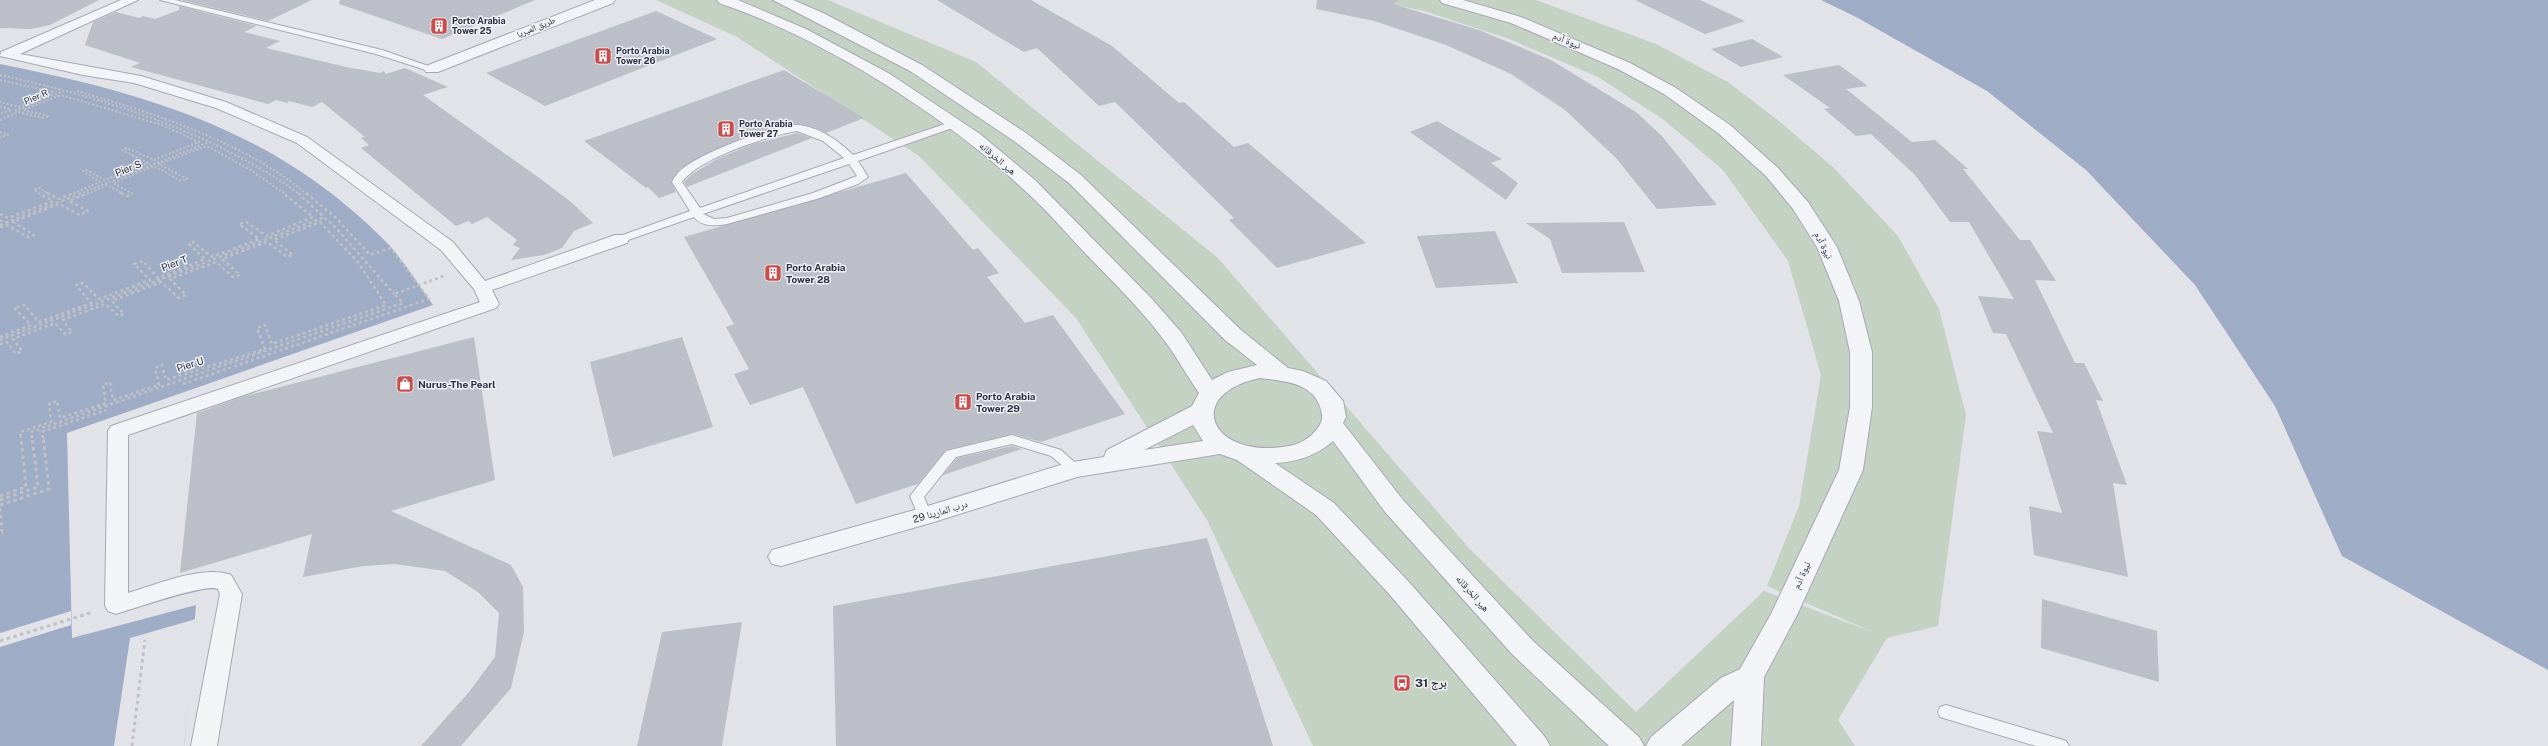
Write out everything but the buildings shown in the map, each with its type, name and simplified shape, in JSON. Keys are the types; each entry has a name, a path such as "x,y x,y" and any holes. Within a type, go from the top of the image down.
{"street":[{"path":"3,54 132,0"},
{"name":"هير الخرقانه","path":"724,0 748,8 801,32 884,77 954,124 1028,184 1144,302 1174,337 1206,402"},
{"path":"780,0 818,16 916,68 1020,137 1075,179 1232,335 1280,372"},
{"name":"نيوة آدم","path":"1447,0 1516,20 1579,45 1624,66 1670,91 1724,129 1772,172 1801,206 1827,247 1849,301 1861,352 1861,407 1851,470 1784,615 1750,677 1746,746"},
{"name":"طريق الميريا","path":"432,69 601,1"},
{"path":"3,54 83,71 136,78 221,105 302,140 447,246 482,288 490,304 118,431 116,605 202,581 221,580 228,585 231,594 204,746"},
{"path":"482,288 621,239"},
{"path":"1260,371 1280,372 1301,376 1318,385 1330,396 1336,410 1333,425 1321,441 1300,452 1273,457 1246,454 1223,446 1210,436 1203,424 1206,402 1222,382 1240,375 1260,371"},
{"name":"درب المارينا 29","path":"1086,467 1206,402"},
{"name":"هير الخرقانه","path":"1333,425 1394,506 1522,647 1629,746"},
{"name":"درب المارينا 29","path":"781,557 925,516 1086,467 1223,446"},
{"path":"1246,454 1325,509 1399,588 1535,746"},
{"path":"1645,746 1662,746 1730,686 1750,677"}],"lane":[{"path":"164,0 379,52 432,69"},
{"path":"621,239 954,124"},
{"path":"797,128 812,130 852,159 863,177 859,181 831,190 715,223 701,219 696,213 677,182 684,172 704,160 768,133 797,128"},
{"path":"925,516 917,496 951,454 1012,439 1056,453 1086,467"},
{"path":"1946,712 2060,746"}],"path":[{"path":"0,75 64,91 167,122 234,154 299,193 325,217 394,294"},
{"name":"Pier R","path":"0,80 54,92 18,107 0,102"},
{"path":"0,119 64,91"},
{"name":"Pier R","path":"0,119 18,112 44,118 48,116 23,110 61,94 126,113"},
{"path":"0,106 12,110 0,114"},
{"path":"134,108 214,140 275,172 331,213 370,255"},
{"name":"Pier S","path":"0,214 8,218 53,201 34,190 39,188 59,199 100,182 83,171 87,170 104,180 148,163 122,150 126,148 154,160 199,142 162,125 126,113"},
{"path":"0,132 8,135 0,137"},
{"path":"0,224 209,142"},
{"name":"Pier S","path":"0,224 7,225 28,237 34,234 13,222 59,204 80,215 88,211 69,200 107,185 127,196 134,193 112,183 154,166 181,181 187,179 159,164 207,146 262,177"},
{"name":"Pier T","path":"0,337 31,325 14,308 24,305 39,322 91,303 76,285 83,283 99,299 150,280 134,264 143,260 158,278 205,259 189,244 193,242 212,257 259,239 239,224 246,222 266,236 313,217 290,196 262,177"},
{"path":"0,340 325,217"},
{"name":"Pier T","path":"0,344 6,342 16,354 22,351 13,339 55,323 66,335 72,332 63,320 105,304 119,316 124,314 112,301 161,282 179,298 186,295 170,279 216,262 233,277 240,275 222,259 268,242 287,257 293,255 274,240 320,222 357,261"},
{"name":"Pier U","path":"0,496 26,487 20,432 51,422 49,404 58,401 60,418 106,403 103,385 110,382 113,400 159,385 155,368 162,365 166,380 264,348 257,328 265,325 272,344 386,305 357,261"},
{"path":"0,508 2,532 0,532"},
{"path":"0,641 116,605"},
{"path":"132,746 136,728 145,640"}],"green space":[{"path":"656,0 828,0 976,62 1218,258 1468,547 1636,712 1764,591 1875,633 1767,586 1799,506 1821,375 1788,261 1723,170 1664,120 1598,77 1509,39 1424,11 1370,0 1536,0 1656,44 1728,82 1779,121 1834,168 1898,236 1939,309 1966,415 1938,626 1887,638 1838,720 1855,746 1313,746 1207,520 1076,318 919,156 737,37"}],"water":[{"path":"1821,0 2548,0 2548,670 2342,556 2275,406 2195,285 2086,170 1987,91 1856,17"},
{"path":"0,64 109,89 161,105 210,124 258,146 304,174 348,207 390,246 433,305 67,433 72,638 196,605 184,746 0,746"}],"pier":[{"path":"71,611 71,625 0,647 0,633"},
{"path":"196,619 184,746 114,746 130,638"}],"place":[{"name":"Porto Arabia Tower 25","path":"439,26"},
{"name":"Porto Arabia Tower 26","path":"603,56"},
{"name":"Porto Arabia Tower 27","path":"726,129"},
{"name":"Porto Arabia Tower 28","path":"773,273"},
{"name":"Nurus-The Pearl","path":"405,384"},
{"name":"Porto Arabia Tower 29","path":"963,402"},
{"name":"برج 31","path":"1402,683"}]}
